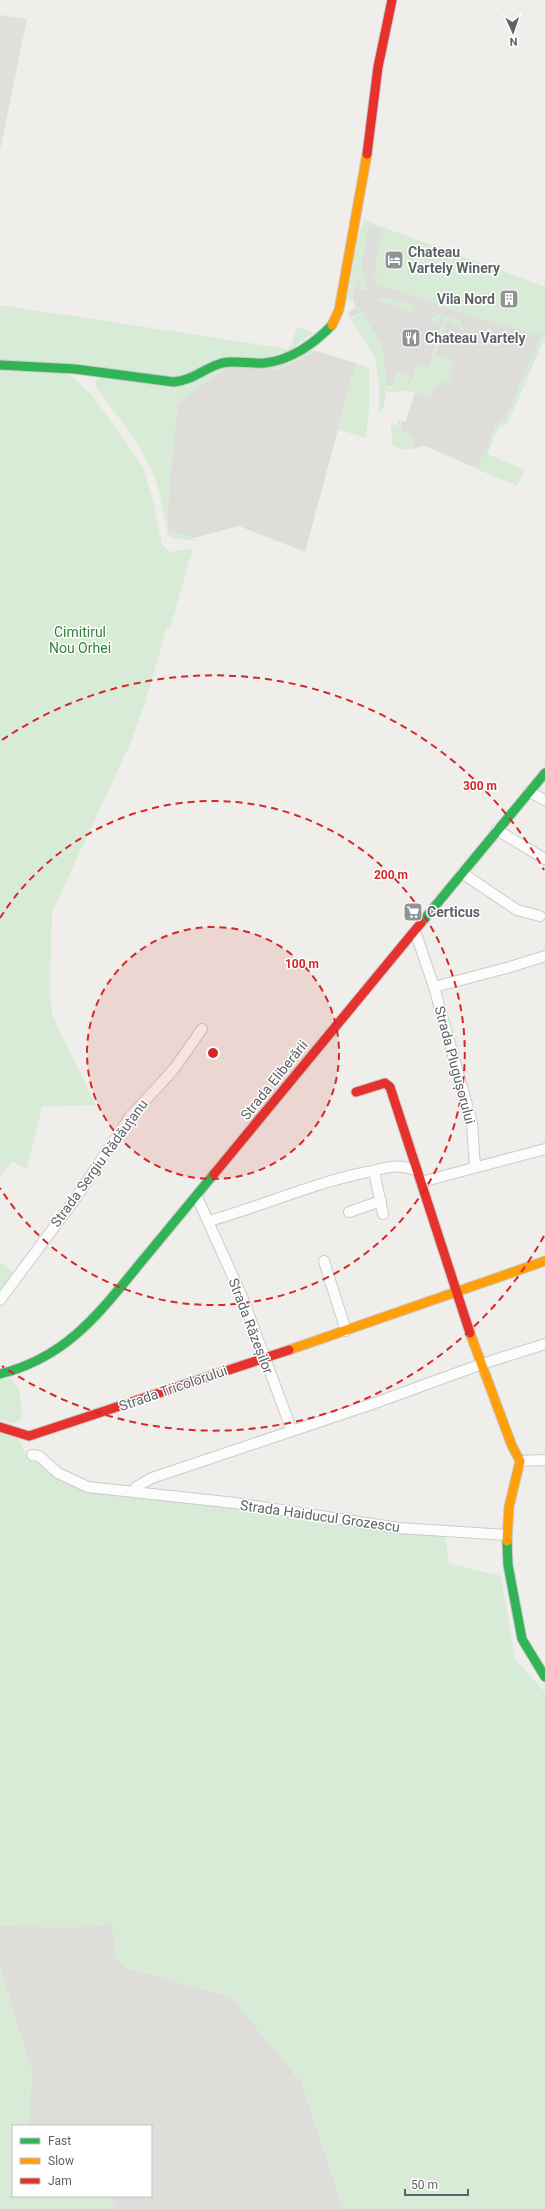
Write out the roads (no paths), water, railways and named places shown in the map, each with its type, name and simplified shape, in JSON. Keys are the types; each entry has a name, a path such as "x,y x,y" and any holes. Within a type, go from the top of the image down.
{"street":[{"path":"0,365 75,369 180,382 187,381 220,364 231,361 264,363 285,359 321,336 332,325 339,310 364,172 378,67 392,0"},
{"name":"Strada Eliberării","path":"0,1374 19,1370 55,1351 93,1321 197,1197 462,872 545,773"},
{"path":"529,792 545,800"},
{"path":"497,830 545,859"},
{"path":"462,872 518,910 540,916"},
{"name":"Strada Plugușorului","path":"415,931 434,987 472,1123 475,1167"},
{"name":"Strada Plugușorului","path":"434,987 545,956"},
{"name":"Strada Sergiu Rădăuțanu","path":"0,1300 75,1199 130,1117 174,1069 202,1029"},
{"path":"356,1092 385,1083 388,1084 467,1326 512,1446 520,1461 510,1507 506,1535 508,1565 520,1631 527,1648 545,1677"},
{"path":"421,1182 545,1149"},
{"path":"210,1222 310,1186 393,1165 415,1170"},
{"path":"374,1171 383,1214"},
{"name":"Strada Răzeșilor","path":"197,1197 210,1222 242,1299 263,1358 292,1431"},
{"path":"349,1212 381,1201"},
{"path":"324,1260 346,1331"},
{"name":"Strada Tricolorului","path":"0,1427 29,1436 346,1331 545,1261"},
{"path":"134,1492 136,1487 152,1478 292,1431 482,1364 545,1344"},
{"name":"Strada Haiducul Grozescu","path":"32,1455 39,1456 58,1473 88,1487 235,1503 392,1527 506,1535"},
{"path":"520,1461 545,1460"}],"place":[{"name":"Chateau Vartely Winery","path":"394,260"},
{"name":"Vila Nord","path":"509,299"},
{"name":"Chateau Vartely","path":"411,338"},
{"name":"Certicus","path":"413,912"}],"park label":[{"name":"Cimitirul Nou Orhei","path":"80,640"}]}
